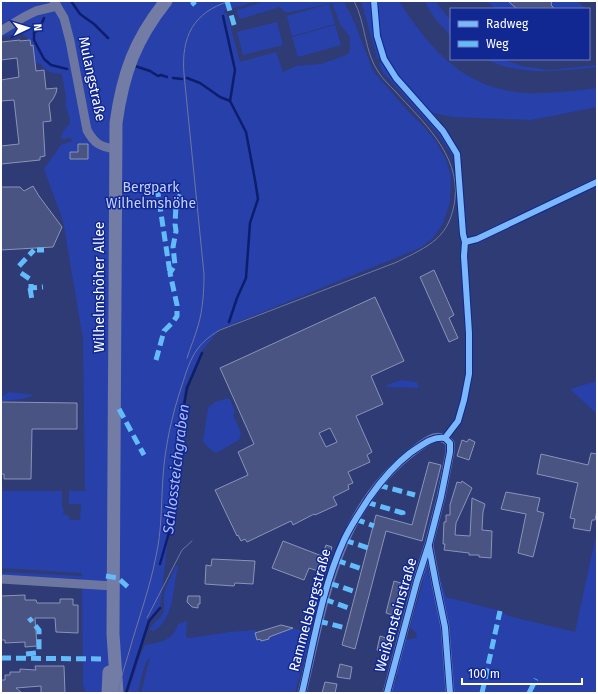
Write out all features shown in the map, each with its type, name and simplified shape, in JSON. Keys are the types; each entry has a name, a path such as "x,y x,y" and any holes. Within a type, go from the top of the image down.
{"main road":[{"name":"Wilhelmshöher Allee","path":"117,693 113,644 113,586 115,149 118,104 128,65 145,32 166,1"},
{"name":"Wilhelmshöher Allee","path":"108,693 108,679 113,644"}],"street":[{"name":"Mulangstraße","path":"55,4 64,18 70,41 87,130 92,140 104,148 115,149"},
{"path":"1,31 24,17 55,4"},
{"name":"Rammelsbergstraße","path":"302,693 318,621 334,566 344,540 355,519 378,485 390,470 402,459 425,443 437,437 445,438"},
{"name":"Weißensteinstraße","path":"387,693 417,581 429,544 450,452 450,444 445,438"},
{"name":"Weißensteinstraße","path":"429,544 445,627 450,693"},
{"path":"1,579 113,586"}],"green space":[{"name":"Bergpark Wilhelmshöhe","path":"1,1 258,1 224,11 224,13 227,14 240,62 276,52 283,72 296,66 321,64 349,53 350,37 341,26 332,3 290,12 285,12 280,7 240,19 237,14 237,10 265,1 344,1 355,24 373,71 435,140 446,160 451,176 450,202 443,223 433,238 420,248 220,329 201,352 185,387 173,458 169,529 160,607 148,620 125,693 86,693 83,685 82,579 7,576 3,574 4,572 82,576 82,573 1,568 1,491 62,491 63,514 69,516 69,520 80,520 81,504 69,504 69,491 85,491 83,339 63,221 44,169 61,145 73,141 70,138 61,138 63,131 70,123 70,120 66,106 62,74 45,70 41,64 36,63 30,41 23,34 10,35 1,38"},
{"path":"361,1 372,1 380,57 378,59 377,58"},
{"path":"375,1 399,1 423,35 436,50 450,63 483,83 502,90 524,93 551,93 597,88 597,107 531,120 453,117 428,112 397,78 385,59 379,36"},
{"path":"424,1 435,1 450,20 450,35 435,19"},
{"path":"487,1 577,1 585,8 495,8"},
{"path":"329,4 335,24 292,36 287,16"},
{"path":"277,22 283,45 243,55 237,32"},
{"path":"335,25 341,45 298,57 292,37"},
{"path":"488,60 504,60 522,66 549,70 597,65 597,67 541,71 499,65"},
{"path":"382,62 394,79 442,133 455,155 454,158 438,134 382,71 379,63"},
{"path":"401,380 416,382 418,384 418,388 387,387 387,385"},
{"path":"597,381 597,414 570,389"},
{"path":"9,392 35,395 22,399 1,401 1,397"},
{"path":"230,399 235,411 233,415 241,433 239,440 216,453 203,442 208,408 215,402"},
{"path":"597,531 597,693 454,693 444,600 433,555 446,597 500,611 509,616 575,632"},
{"path":"426,564 443,627 447,693 390,693 398,677 396,667 405,640 416,638 417,634 410,627 423,582"},
{"path":"176,565 178,567 172,602 166,618 154,631 150,630 152,625 163,613 165,591"},
{"path":"187,621 186,637 190,638 230,632 257,630 256,632 280,625 311,633 295,693 141,693 150,657 143,669 138,693 128,693 145,645 166,640 176,630 178,624"}],"building":[{"path":"508,1 552,1 551,5 554,8 516,8"},
{"path":"30,40 31,46 33,45 36,71 44,70 46,89 57,88 53,99 49,104 51,121 43,122 45,156 40,157 40,160 1,164 1,146 19,144 14,100 1,101 1,80 19,77 17,58 1,60 1,42"},
{"path":"78,144 88,144 88,159 70,159 70,152 78,152"},
{"path":"33,186 62,227 53,247 1,250 1,187 20,187 24,191"},
{"path":"434,270 454,315 449,318 458,338 449,342 420,277"},
{"path":"375,297 404,361 371,376 383,404 356,416 372,452 367,455 370,462 348,472 353,483 348,485 349,489 333,497 337,505 315,515 314,514 293,525 291,521 247,542 245,539 241,541 238,535 237,536 215,490 248,475 238,452 254,444 220,368","holes":["330,428 337,442 326,447 319,433"]},
{"path":"1,402 77,403 77,429 32,429 31,479 4,479 4,474 1,474"},
{"path":"469,439 475,442 469,460 457,456 462,440 467,442"},
{"path":"591,453 597,454 597,510 595,520 592,520 590,531 573,528 575,519 570,518 578,483 537,474 541,454 588,465"},
{"path":"429,462 441,465 422,541 386,531 355,649 342,645 376,515 412,525"},
{"path":"462,481 472,488 456,523 455,535 470,536 472,498 485,504 482,530 492,531 491,558 479,557 479,555 469,555 469,553 444,550 444,522 446,522 446,515 450,515 450,505 457,482 461,483"},
{"path":"506,492 540,498 537,511 544,513 533,557 518,553 526,514 501,509"},
{"path":"283,541 322,556 326,545 332,547 324,573 309,568 304,580 272,568"},
{"path":"212,559 255,561 253,584 235,583 234,586 205,584 206,565 211,566"},
{"path":"394,581 408,585 399,617 386,613"},
{"path":"25,595 25,600 36,600 37,603 60,603 60,599 73,599 73,605 78,605 78,633 56,632 55,618 35,618 37,646 25,647 25,642 5,643 5,640 1,640 1,596"},
{"path":"188,596 200,596 200,604 198,604 198,608 192,607 187,602"},
{"path":"281,625 293,628 269,637 269,639 261,641 260,639 257,640 255,633"},
{"path":"380,636 392,640 389,654 377,650"},
{"path":"340,664 352,667 350,679 337,677"},
{"path":"35,666 64,666 65,693 41,693 41,686 16,688 22,693 1,693 1,680 5,680 5,675 10,675 10,672 20,672 20,669 36,670"},
{"path":"325,682 337,684 335,693 322,693"}],"waterway":[{"name":"Schlossteichgraben","path":"71,1 80,14 94,24 108,38"},
{"path":"223,16 235,70 230,101"},
{"path":"44,18 40,28 34,33 34,40 44,59 51,65 67,69"},
{"name":"Schlossteichgraben","path":"135,66 150,71 158,76 161,75 167,77"},
{"name":"Schlossteichgraben","path":"173,78 182,79"},
{"name":"Schlossteichgraben","path":"187,78 200,83 220,97 230,101 246,132 255,180 258,199 250,223 246,278 229,322"},
{"name":"Schlossteichgraben","path":"160,564 170,529 174,492 175,458 187,388 202,353"},
{"name":"Schlossteichgraben","path":"126,693 149,621 160,608"}],"tram line":[{"path":"187,358 197,330 201,313 204,274 184,74 185,49 187,38 198,19 217,6 230,1"},
{"path":"118,693 151,580 158,546 165,454 175,408 191,360 199,347 220,330 397,262 419,251 443,232 452,212 455,199 455,183 452,167 437,139 427,126 386,82 374,65 370,56 361,19 354,1"},
{"path":"147,618 182,550 192,541"}],"marked path":[{"path":"194,1 193,3 195,5"},
{"path":"227,1 235,28"},
{"path":"157,187 170,273"},
{"path":"156,360 164,331 177,316 177,305 170,273 175,265 173,247 176,231 176,205 181,193"},
{"path":"19,266 34,250"},
{"path":"37,250 44,250"},
{"path":"21,273 30,279"},
{"path":"31,284 31,288 43,287"},
{"path":"30,288 32,300"},
{"path":"119,409 144,455"},
{"path":"378,485 415,495"},
{"path":"366,502 403,513 402,518"},
{"path":"355,519 374,526"},
{"path":"344,540 368,548"},
{"path":"336,560 362,569"},
{"path":"106,576 118,578 128,587"},
{"path":"329,583 356,592"},
{"path":"324,599 351,609"},
{"path":"482,693 500,611"},
{"path":"26,654 36,653 39,650 39,630 29,618"},
{"path":"318,621 346,628"},
{"path":"1,658 106,659"},
{"path":"470,674 486,677"},
{"path":"529,693 536,679"}],"cycle path":[{"path":"374,1 377,36 384,59 396,78 443,131 457,154 463,234 465,242 464,256 469,333 469,374 458,421 445,438"},
{"path":"465,242 477,239 597,182"},
{"path":"302,693 324,596 336,558 350,529 374,492 398,463 426,442 445,438"},
{"path":"387,693 441,497 450,452 450,443 445,438"},
{"path":"429,547 445,627 450,693"}]}
